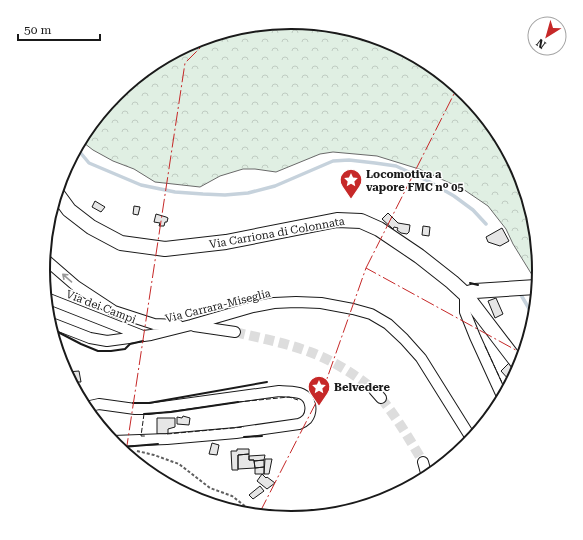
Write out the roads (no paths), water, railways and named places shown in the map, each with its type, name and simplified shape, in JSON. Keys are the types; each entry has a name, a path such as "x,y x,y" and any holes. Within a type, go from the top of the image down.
{"main road":[{"name":"Via Carriona di Colonnata","path":"61,199 69,210 91,227 121,243 165,249 226,242 337,220 361,221 379,229 419,256 452,282 470,293 515,359"},
{"path":"470,293 532,288"}],"street":[{"path":"50,264 76,286 114,311 154,324 192,325 236,332"},
{"path":"470,293 465,312 500,391"},
{"name":"Via dei Campi","path":"53,301 145,336"},
{"name":"Via Carrara-Miseglia","path":"57,325 90,338 107,341 145,336 192,325 253,307 274,303 296,302 353,309 371,314 388,324 404,339 421,358 469,433"},
{"path":"374,390 381,398"},
{"path":"92,406 99,404 135,409 148,409 279,392 304,395 308,399 310,405 310,412 306,420 299,424 236,433 174,439 122,441"},
{"path":"422,462 425,470"}],"waterway":[{"path":"81,153 89,163 141,185 175,192 225,195 248,193 275,186 333,161 349,160 396,166 428,181 454,196 473,210 486,224"},
{"path":"521,295 529,309"}],"tunnel":[{"path":"235,332 282,343 318,355 344,368 374,390"},
{"path":"381,398 398,421 423,462"}],"place":[{"name":"Locomotiva a vapore FMC nº 05","path":"351,200"},
{"name":"Belvedere","path":"319,406"}]}
